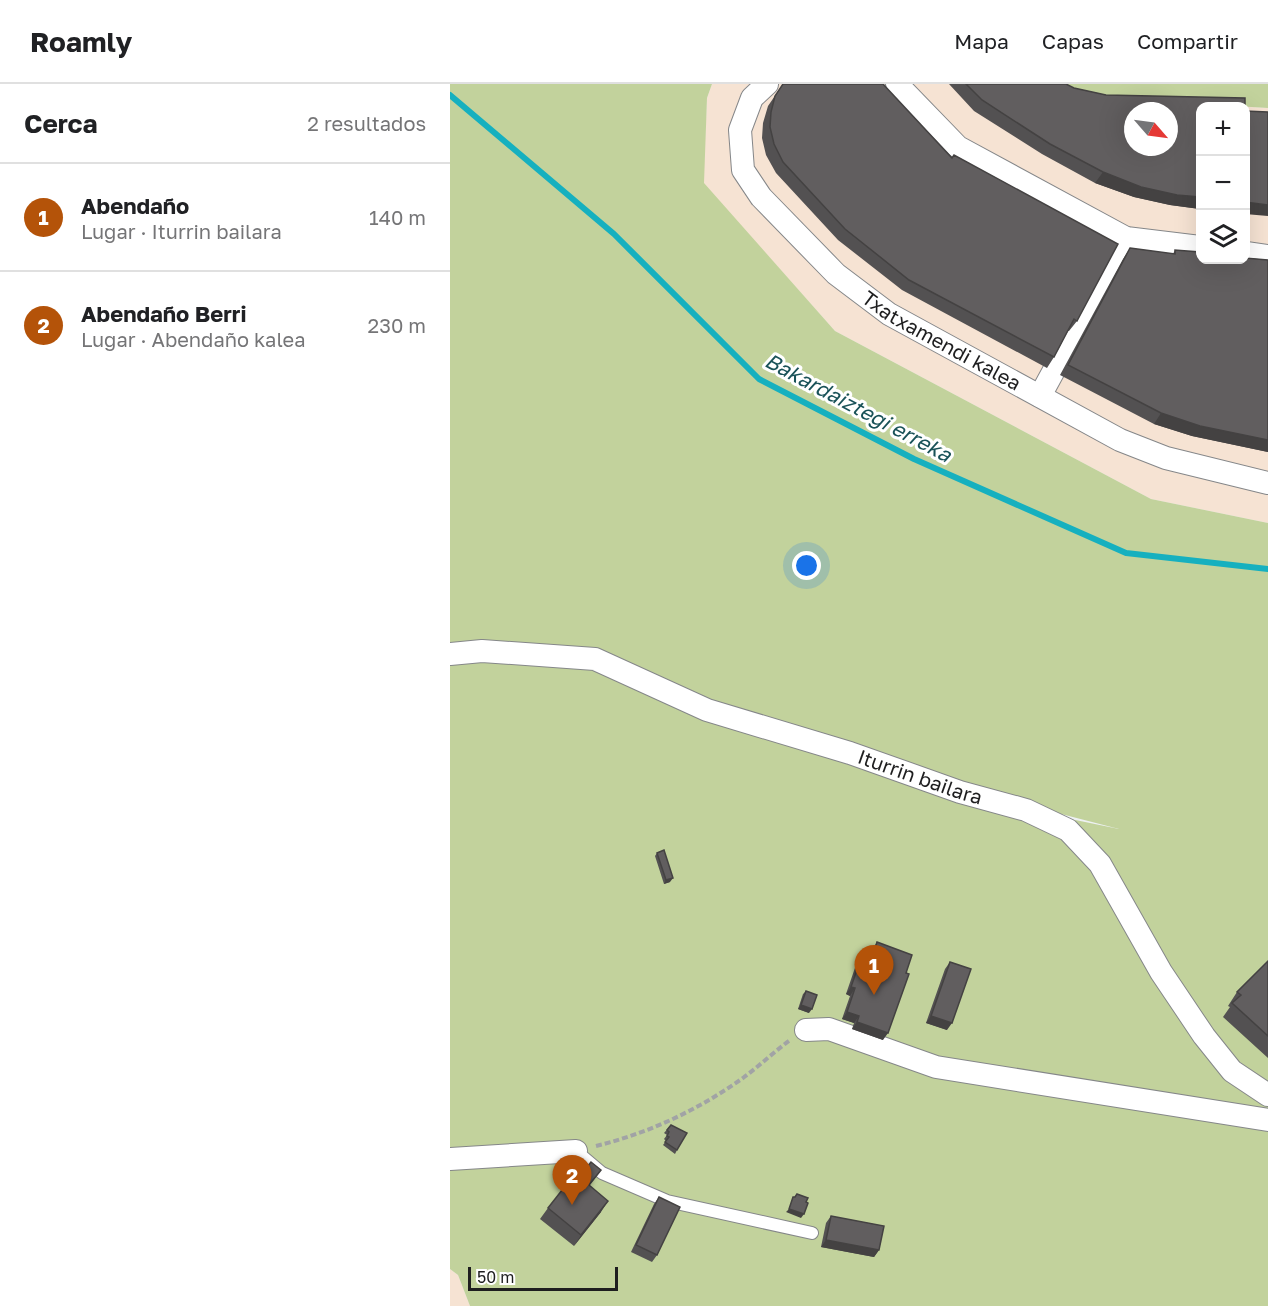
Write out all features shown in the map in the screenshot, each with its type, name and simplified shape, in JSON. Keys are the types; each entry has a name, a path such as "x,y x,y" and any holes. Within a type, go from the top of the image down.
{"street":[{"name":"Txatxamendi kalea","path":"767,84 752,98 740,130 743,170 761,197 836,274 889,314 1120,440 1166,458 1268,483"},
{"path":"897,84 958,147 1126,238 1196,247"},
{"path":"1040,396 1126,238"},
{"path":"1250,254 1268,256"},
{"name":"Iturrin bailara","path":"450,654 482,651 595,659 706,710 850,753 960,792 1026,810 1068,830 1100,864 1161,972 1204,1036 1232,1071 1268,1095"},
{"path":"806,1030 829,1029 936,1066 1268,1120"},
{"path":"450,1159 576,1151"}],"lane":[{"path":"576,1151 602,1173 667,1201 812,1233"}],"path":[{"path":"576,1151 628,1138 677,1118 743,1078 806,1030"}],"shaded area":[{"path":"712,84 1054,84 1067,96 1167,102 1124,102 1124,156 1178,156 1178,103 1196,104 1196,264 1250,264 1250,107 1268,108 1268,523 1151,499 835,331 703,183 707,98"},
{"path":"450,1269 458,1275 470,1306 450,1306"}],"green space":[{"path":"450,84 712,84 707,98 704,183 835,331 1151,499 1268,523 1268,1306 470,1306 458,1275 450,1269","holes":["742,731 1119,829 1056,816"]},
{"path":"1054,84 1268,84 1268,108 1250,107 1250,102 1196,104 1067,96"}],"building":[{"path":"783,84 883,84 952,158 954,155 1118,244 1077,321 1074,319 1054,357 909,280 845,229 783,162 774,144 770,127 771,112 775,96"},
{"path":"966,84 1066,84 1106,95 1245,98 1245,102 1196,102 1196,197 1141,187 1103,172 1050,144 982,100"},
{"path":"1250,111 1268,112 1268,205 1250,203"},
{"path":"1130,248 1175,254 1175,250 1196,252 1196,264 1250,264 1250,258 1268,260 1268,440 1200,426 1161,413 1068,365"},
{"path":"664,850 673,878 666,880 657,853"},
{"path":"877,942 912,955 906,973 909,974 888,1033 857,1022 859,1016 847,1012 855,988 851,987 862,955 872,959"},
{"path":"1268,961 1268,1036 1232,1003 1241,995 1237,992"},
{"path":"950,962 971,969 952,1023 931,1016"},
{"path":"806,991 817,995 812,1009 801,1005"},
{"path":"671,1125 687,1133 677,1150 665,1142 669,1137 667,1130"},
{"path":"591,1162 601,1170 589,1185 608,1201 581,1235 548,1208 566,1185 570,1188"},
{"path":"797,1194 808,1198 804,1214 789,1209 793,1197"},
{"path":"659,1197 680,1207 657,1255 636,1245"},
{"path":"831,1216 884,1226 879,1250 826,1240"}],"waterway":[{"name":"Bakardaiztegi erreka","path":"450,95 614,234 759,379 914,459 1126,553 1268,569"}],"place":[{"name":"Abendaño","path":"874,995"},
{"name":"Abendaño Berri","path":"572,1205"}]}
